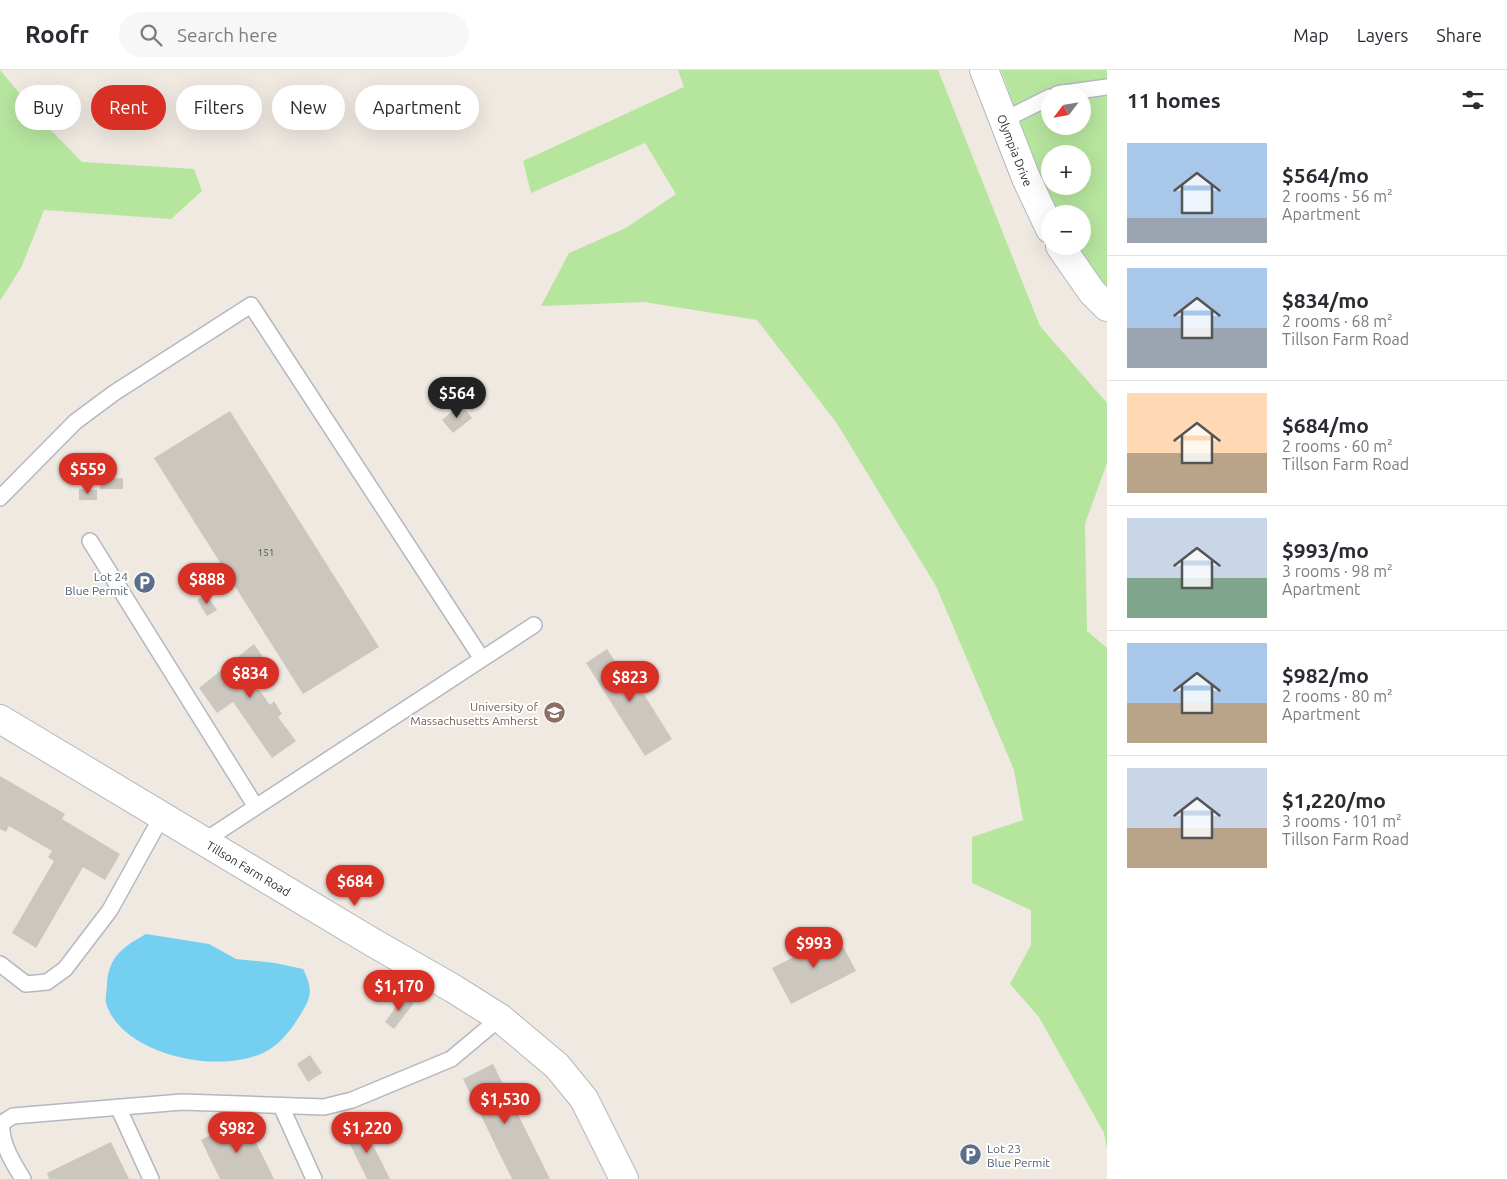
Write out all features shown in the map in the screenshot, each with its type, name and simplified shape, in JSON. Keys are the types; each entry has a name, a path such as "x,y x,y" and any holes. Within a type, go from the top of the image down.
{"street":[{"name":"Olympia Drive","path":"984,70 1026,178 1041,210"},
{"path":"1066,255 1092,292 1107,307"},
{"name":"Tillson Farm Road","path":"0,718 500,1018 557,1066 584,1099 624,1179"}],"lane":[{"path":"1091,89 1107,87"},
{"path":"1004,120 1041,102"},
{"path":"0,498 75,422 114,393 251,305 482,659"},
{"path":"90,541 256,807"},
{"path":"204,841 534,625"},
{"path":"0,964 26,984 47,982 65,969 110,910 162,816"},
{"path":"23,1179 5,1158 1,1131 6,1113 182,1102 324,1107 352,1100 451,1059 500,1018"},
{"path":"281,1106 314,1179"},
{"path":"118,1107 151,1179"}],"green space":[{"path":"0,70 15,88 15,130 51,130 82,162 194,169 202,191 171,219 44,210 22,266 0,301"},
{"path":"678,70 938,70 1040,326 1107,403 1107,463 1085,524 1087,631 1107,648 1107,1149 1104,1133 1039,1017 1010,984 1031,945 1031,910 972,883 972,837 1023,820 1014,770 936,586 836,422 757,320 644,302 541,306 569,253 626,228 676,194 645,143 531,193 523,161 684,87"},
{"path":"1001,70 1107,70 1107,288 1083,255 1091,255 1091,205 1053,205 1048,195 1091,195 1091,145 1041,145 1041,180"}],"water":[{"path":"146,934 209,944 236,959 275,963 303,969 310,990 308,1001 294,1025 279,1042 265,1052 246,1059 200,1061 175,1056 152,1048 131,1036 116,1021 106,1003 108,974 114,959 130,943"}],"building":[{"path":"461,404 472,418 453,433 442,420"},
{"path":"230,411 379,647 303,694 154,458"},
{"path":"123,478 123,489 100,489 100,479"},
{"path":"79,489 97,490 97,500 79,500"},
{"path":"206,594 217,610 207,616 197,600"},
{"path":"254,644 273,672 255,684 270,705 274,701 282,714 278,717 296,741 272,758 233,702 217,713 199,688"},
{"path":"607,649 620,669 626,666 672,739 645,756 586,663"},
{"path":"0,776 65,814 62,819 120,854 105,880 83,867 36,948 12,933 54,861 48,857 52,851 9,826 6,832 0,829"},
{"path":"837,935 856,971 791,1004 772,968"},
{"path":"404,996 414,1003 394,1029 385,1022"},
{"path":"310,1055 322,1073 308,1082 297,1064"},
{"path":"493,1064 550,1179 512,1179 463,1079"},
{"path":"244,1118 274,1179 220,1179 201,1140"},
{"path":"363,1125 390,1179 367,1179 345,1134"},
{"path":"111,1142 129,1179 49,1179 47,1173"}],"place":[{"name":"Lot 24 Blue Permit","path":"144,583"},
{"name":"University of Massachusetts Amherst","path":"554,713"},
{"name":"Lot 23 Blue Permit","path":"971,1155"}]}
